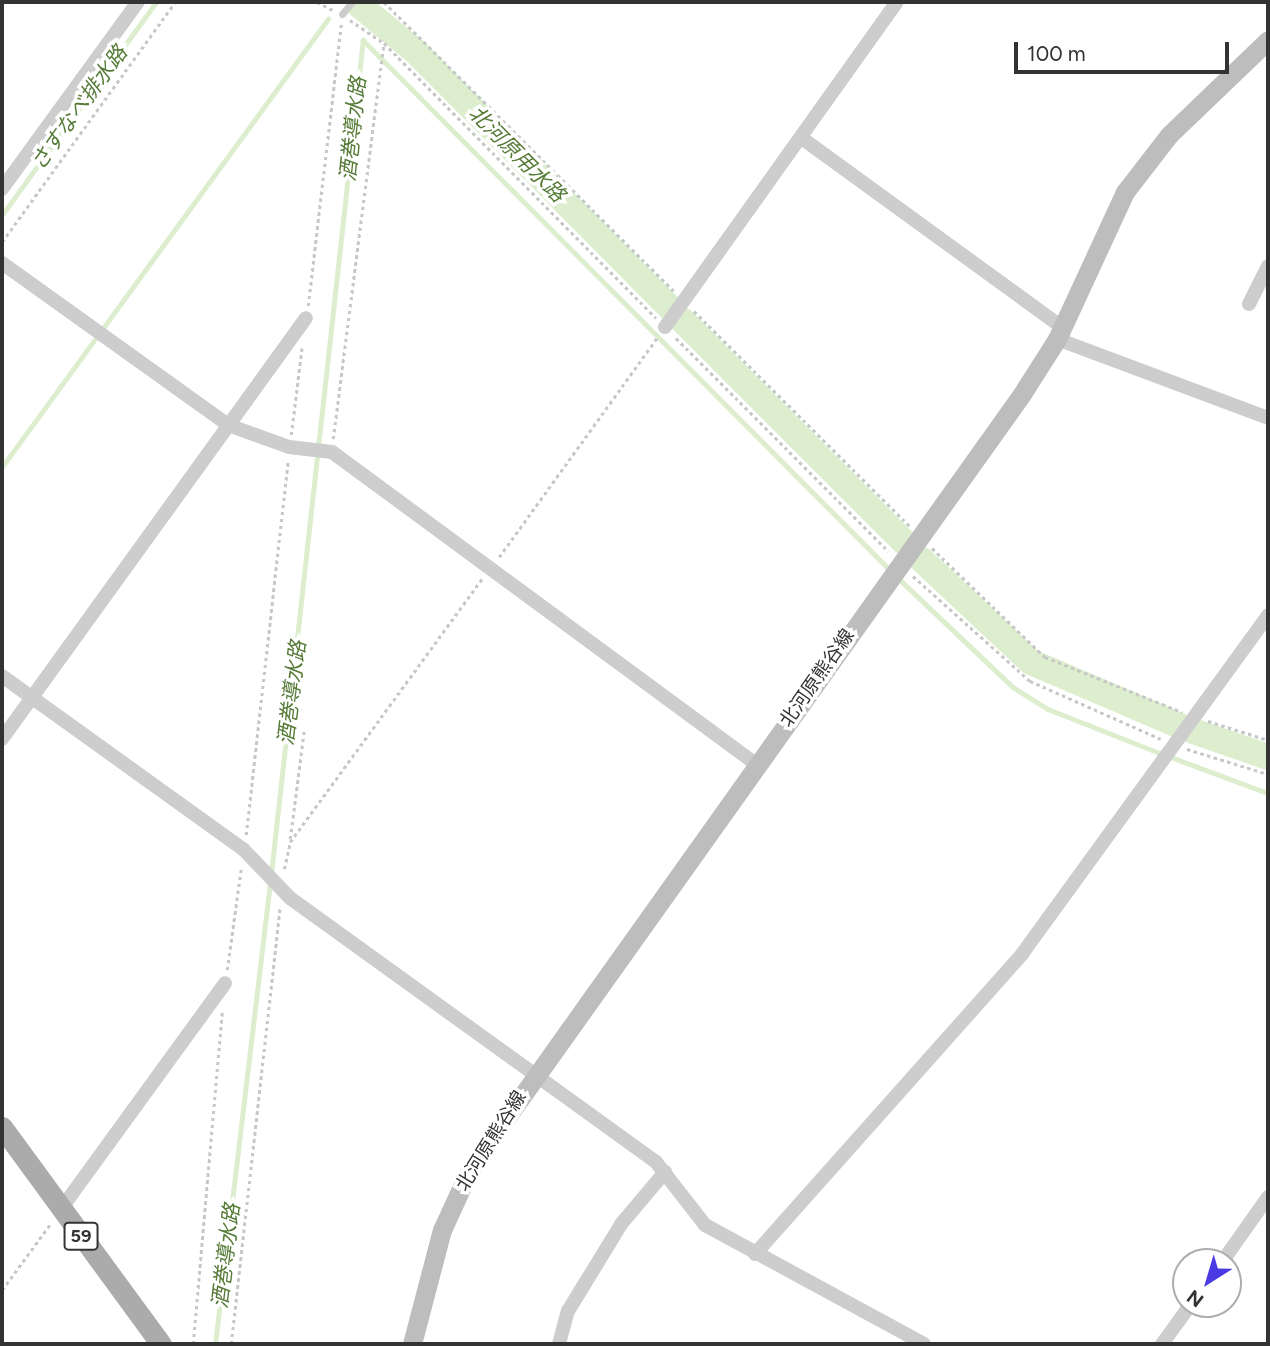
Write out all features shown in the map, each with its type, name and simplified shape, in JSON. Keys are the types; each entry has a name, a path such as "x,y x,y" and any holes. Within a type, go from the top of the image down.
{"main road":[{"name":"北河原熊谷線","path":"412,1344 453,1201 535,1072 919,536 1059,333 1125,192 1169,135 1268,40"},
{"name":"59","path":"2,1127 161,1344"}],"street":[{"path":"2,188 138,2"},
{"path":"665,327 803,139 897,2"},
{"path":"803,139 1059,333 1268,418"},
{"path":"2,263 228,425 289,447 332,452 756,764"},
{"path":"1249,304 1268,266"},
{"path":"2,739 306,318"},
{"path":"755,1254 1022,954 1268,615"},
{"path":"2,676 244,850 279,886 535,1072 665,1172 705,1226 924,1344"},
{"path":"61,1209 225,983"},
{"path":"559,1344 568,1311 615,1233 665,1172"},
{"path":"1232,1248 1268,1198"},
{"path":"1162,1344 1181,1318"}],"lane":[{"path":"342,14 352,2"}],"path":[{"path":"2,242 174,2"},
{"path":"317,2 342,14 384,44 899,563 1030,681 1176,743 1268,774"},
{"path":"384,2 919,536 1045,657 1194,719 1268,740"},
{"path":"193,1344 225,983 244,850 289,447 342,14"},
{"path":"332,452 384,44"},
{"path":"290,842 665,327"},
{"path":"231,1344 279,886 290,842 304,732"},
{"path":"2,1290 61,1209"}],"waterway":[{"name":"さすなべ排水路","path":"2,215 156,2"},
{"name":"北河原用水路","path":"359,5 415,51 670,308"},
{"path":"2,467 328,19"},
{"path":"363,40 891,571"},
{"name":"酒巻導水路","path":"271,874 363,40"},
{"name":"北河原用水路","path":"682,320 904,542"},
{"name":"北河原用水路","path":"922,560 1031,662 1178,725"},
{"path":"897,577 1013,687 1048,709 1162,754"},
{"name":"北河原用水路","path":"1193,731 1268,757"},
{"path":"1171,757 1268,793"},
{"name":"酒巻導水路","path":"215,1344 270,883"}]}
